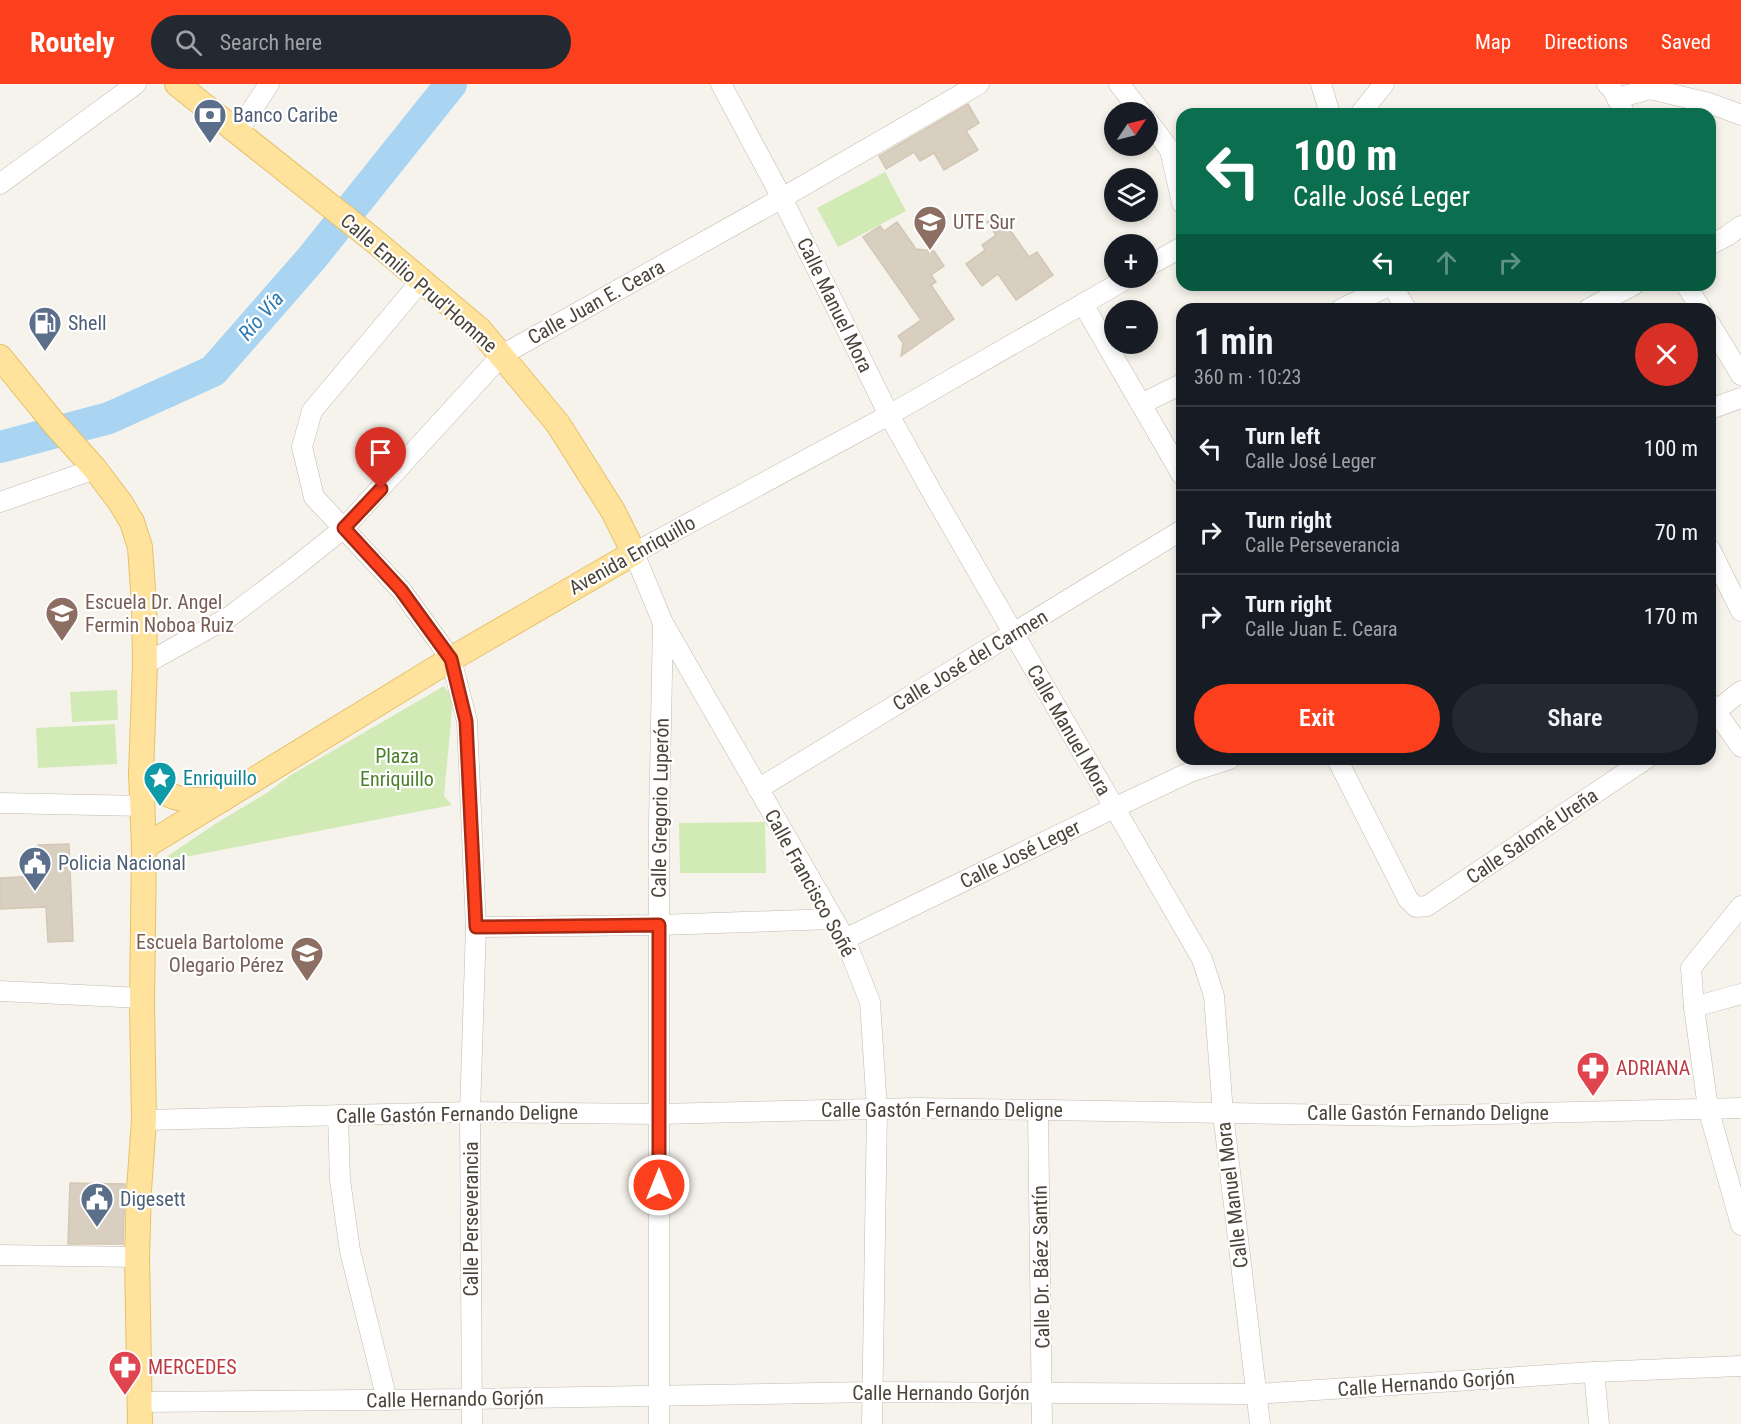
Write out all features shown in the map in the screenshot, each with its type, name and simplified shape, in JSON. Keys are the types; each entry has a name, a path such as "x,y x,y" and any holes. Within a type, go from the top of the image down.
{"main road":[{"name":"Calle Emilio Prud'Homme","path":"177,84 372,239 480,330 558,424 613,511 634,553"},
{"path":"0,357 120,502 132,522 140,547 145,664 141,774 144,847 142,998 144,1120 137,1257 140,1413"},
{"name":"Avenida Enriquillo","path":"144,847 451,659 634,553"},
{"path":"141,774 162,793 182,800 223,799"}],"street":[{"path":"0,184 136,84"},
{"path":"237,132 269,84"},
{"name":"Calle Manuel Mora","path":"721,84 782,198 889,415 1202,960 1214,996 1222,1113 1260,1424"},
{"name":"Calle Juan E. Ceara","path":"145,664 229,617 344,528 502,355 782,198 979,84"},
{"path":"1119,84 1133,102"},
{"path":"1321,84 1328,108"},
{"path":"1365,108 1384,84"},
{"path":"1616,99 1663,87 1741,115"},
{"path":"1158,134 1170,150 1176,176"},
{"path":"1716,242 1741,226"},
{"path":"1158,261 1176,251"},
{"name":"Calle Perseverancia","path":"422,281 312,411 302,447 314,497 401,590 451,659 466,721 476,927 470,1112 472,1424"},
{"name":"Avenida Enriquillo","path":"634,553 889,415 1111,288"},
{"path":"1354,303 1379,291"},
{"path":"1600,303 1622,291"},
{"path":"1083,304 1176,465"},
{"path":"1716,334 1741,375"},
{"path":"1141,404 1176,387"},
{"path":"1716,407 1741,398"},
{"path":"0,502 88,461"},
{"name":"Calle José del Carmen","path":"758,789 1176,534"},
{"name":"Calle Francisco Soñé","path":"634,553 663,623 845,939 870,1002 877,1109 872,1424"},
{"path":"1716,561 1741,611"},
{"name":"Calle Gregorio Luperón","path":"659,1424 659,811 663,623"},
{"path":"1716,707 1741,691"},
{"path":"1716,715 1741,747"},
{"name":"Calle José Leger","path":"845,939 1114,808 1190,772 1212,765"},
{"name":"Calle Salomé Ureña","path":"1339,765 1408,899 1416,907 1427,906 1637,765"},
{"path":"0,803 143,806"},
{"path":"1741,906 1691,968 1708,1108 1741,1225"},
{"path":"476,927 659,925 832,919"},
{"path":"0,991 142,998"},
{"path":"1694,1007 1741,994"},
{"name":"Calle Gastón Fernando Deligne","path":"144,1120 470,1112 659,1114 877,1109 1410,1116 1741,1108"},
{"name":"Calle Dr. Báez Santín","path":"1038,1110 1042,1424"},
{"path":"338,1115 340,1180 350,1251 387,1400"},
{"path":"0,1255 137,1257"},
{"name":"Calle Hernando Gorjón","path":"140,1413 387,1400 873,1392 1256,1394 1594,1372 1741,1366"},
{"path":"1594,1372 1599,1424"}],"green space":[{"path":"885,172 906,211 838,247 817,208"},
{"name":"Plaza Enriquillo","path":"444,686 453,699 444,796 452,805 159,862 291,775"},
{"path":"117,690 118,720 72,722 70,692"},
{"path":"115,724 117,764 38,768 36,728"},
{"path":"765,822 766,873 680,873 679,823"}],"building":[{"path":"968,104 979,123 966,131 978,150 944,170 934,153 920,161 914,152 886,169 879,156"},
{"path":"999,214 1029,257 1037,252 1053,275 1016,300 998,274 982,286 966,264 985,250 982,245 996,235 987,222"},
{"path":"897,222 916,249 934,251 944,266 931,275 936,282 931,285 954,319 901,356 903,343 898,336 921,320 863,237 880,226 884,231"},
{"name":"Policia Nacional","path":"69,844 73,941 48,942 46,907 0,909 0,878 39,876 38,845"},
{"name":"Digesett","path":"70,1183 125,1184 123,1244 68,1244"}],"waterway":[{"name":"Río Vía","path":"0,447 109,418 213,371 311,259 451,84"}],"place":[{"name":"Banco Caribe","path":"210,144"},
{"name":"UTE Sur","path":"930,251"},
{"name":"Shell","path":"45,352"},
{"name":"Escuela Dr. Angel Fermin Noboa Ruiz","path":"62,642"},
{"name":"Enriquillo","path":"160,807"},
{"name":"Policia Nacional","path":"35,892"},
{"name":"Escuela Bartolome Olegario Pérez","path":"307,982"},
{"name":"ADRIANA","path":"1593,1097"},
{"name":"Digesett","path":"97,1228"},
{"name":"MERCEDES","path":"125,1396"}],"route":[{"path":"381,489 344,528 401,590 451,659 466,721 476,927 659,925 659,1185"}]}
